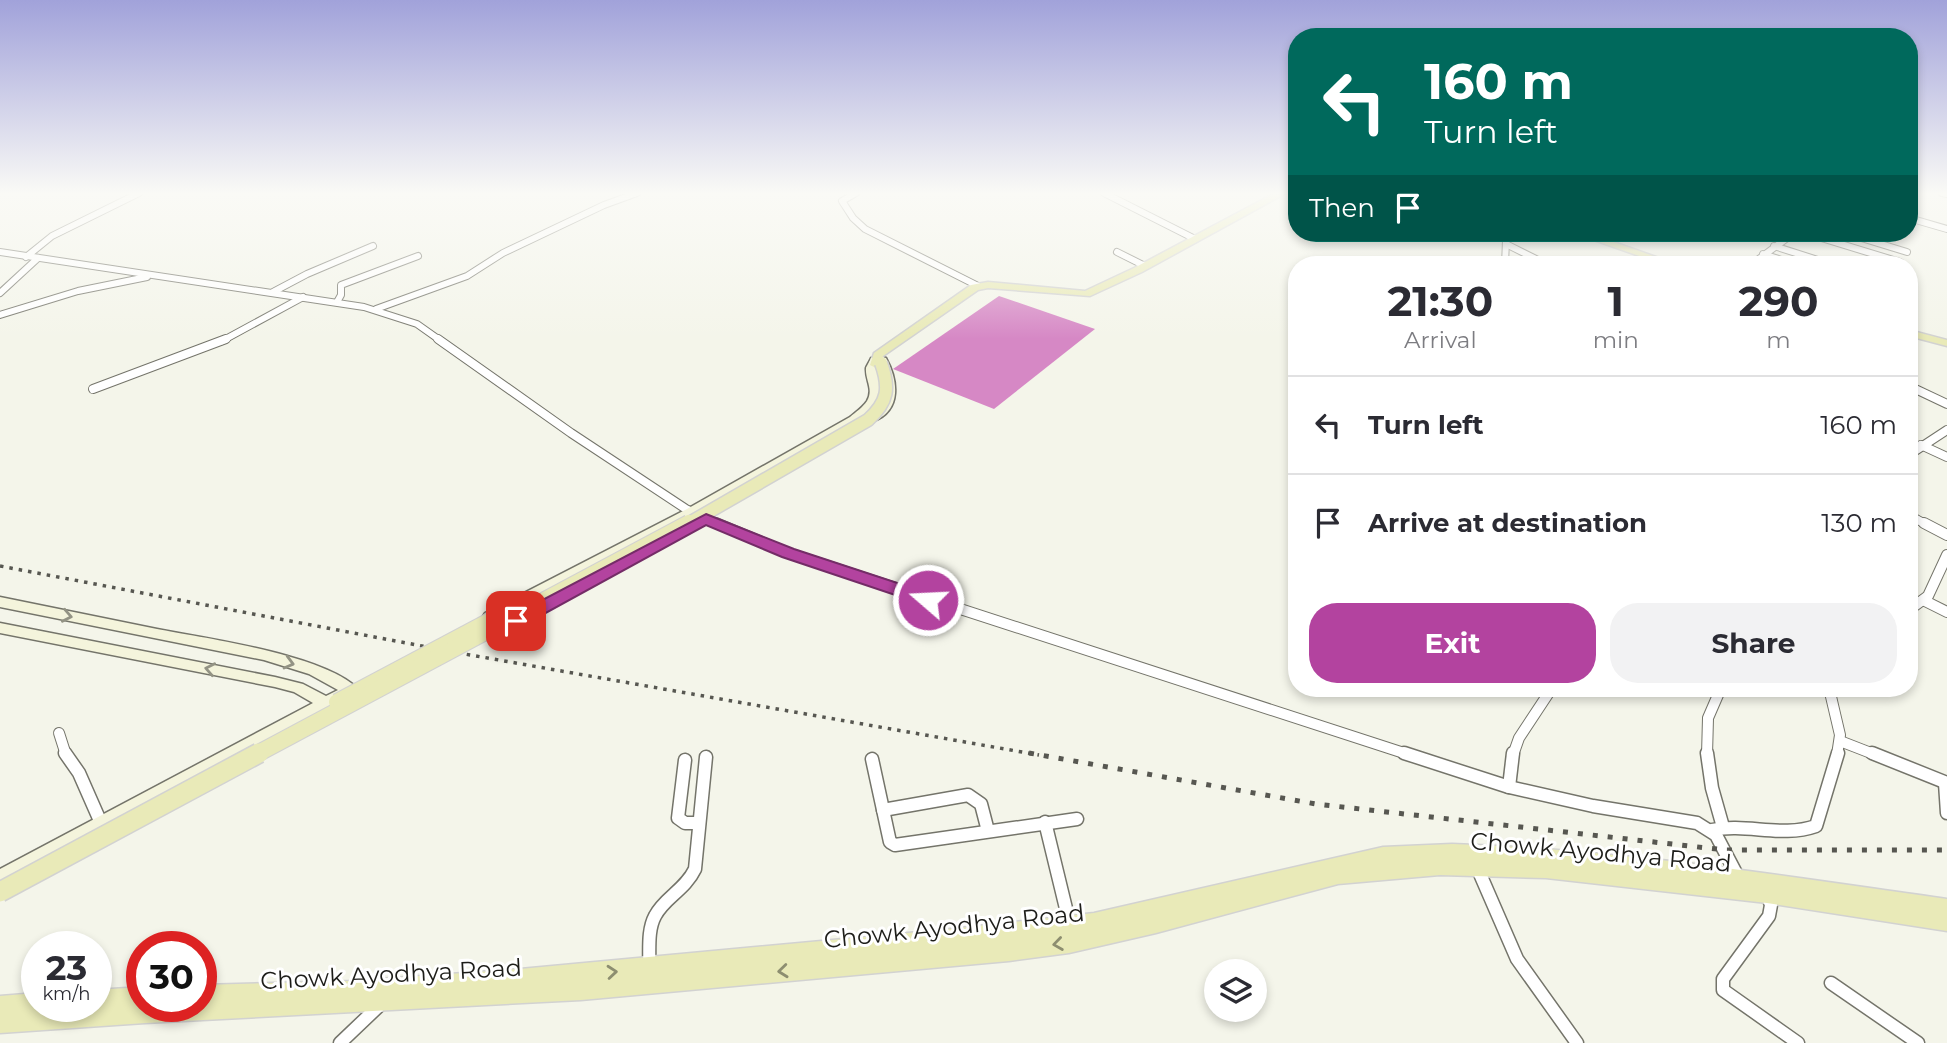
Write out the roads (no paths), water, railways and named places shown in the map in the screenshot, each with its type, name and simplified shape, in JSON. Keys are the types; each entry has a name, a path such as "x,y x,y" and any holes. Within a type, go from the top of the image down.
{"main road":[{"path":"0,885 414,660 694,514 864,417 878,403 882,390 878,355 978,286 1086,294 1190,242"},
{"path":"879,362 892,350 977,292 990,289 1076,297 1102,294 1200,242"},
{"path":"1606,242 1647,256"},
{"path":"1918,335 1947,343"},
{"path":"0,892 700,517 868,420 888,397 889,390 879,362"},
{"name":"Chowk Ayodhya Road","path":"0,1022 141,1011 383,1002 662,984 1007,942 1070,925 1174,904 1383,855 1452,852 1537,855 1741,885 1767,894 1947,922"},
{"name":"Chowk Ayodhya Road","path":"217,995 349,991 1007,942 1069,943 1338,875 1399,868 1476,866 1546,869 1741,885 1947,908"},
{"path":"0,1007 21,1005"}],"street":[{"path":"26,257 45,242"},
{"path":"376,309 467,276 527,242"},
{"path":"892,242 978,286"},
{"path":"1763,254 1780,242"},
{"path":"1834,242 1880,256"},
{"path":"1874,242 1907,252"},
{"path":"1503,256 1506,244 1530,256"},
{"path":"272,292 373,246"},
{"path":"1774,246 1805,256"},
{"path":"1117,251 1145,266"},
{"path":"0,252 376,309 417,324 571,433 691,512 706,519 788,553 1509,787 1593,806 1697,822 1718,829 1744,826 1798,831 1816,826 1821,819 1825,793 1840,741 1831,697"},
{"path":"1763,254 1769,256"},
{"path":"337,302 341,295 341,285 418,256"},
{"path":"0,293 38,258"},
{"path":"0,315 71,293 152,275"},
{"path":"93,389 234,336 303,297"},
{"path":"0,878 350,690 691,512 854,419 874,400 877,393 871,368 879,362 893,386 892,400 884,411 866,425 706,519 0,899"},
{"path":"1918,390 1947,404"},
{"path":"1918,448 1947,430"},
{"path":"1921,445 1947,457"},
{"path":"1918,520 1947,535"},
{"path":"1918,605 1923,602 1947,555"},
{"path":"1918,600 1947,612"},
{"path":"0,602 231,648 308,668 337,681 365,703"},
{"path":"0,628 275,682 298,688 328,702 341,715"},
{"path":"1509,787 1513,753 1519,738 1546,697"},
{"path":"1717,697 1708,718 1706,748 1709,772 1718,829 1741,885"},
{"path":"59,733 65,752 79,773 101,824"},
{"path":"1840,741 1946,783 1947,813"},
{"path":"649,968 652,923 658,912 690,883 695,869 706,757"},
{"path":"872,759 890,842 895,845 1077,818"},
{"path":"685,760 678,818 685,822 699,823"},
{"path":"884,810 968,795 976,797 982,803 988,831"},
{"path":"1045,822 1070,925"},
{"path":"1476,866 1517,959 1577,1043"},
{"path":"1767,894 1771,905 1769,916 1723,979 1723,990 1798,1043"},
{"path":"1831,983 1919,1043"},
{"path":"340,1043 383,1002"}],"railway":[{"path":"0,566 459,653 1039,755"},
{"path":"1029,753 1316,804 1725,850 1947,850"}]}
